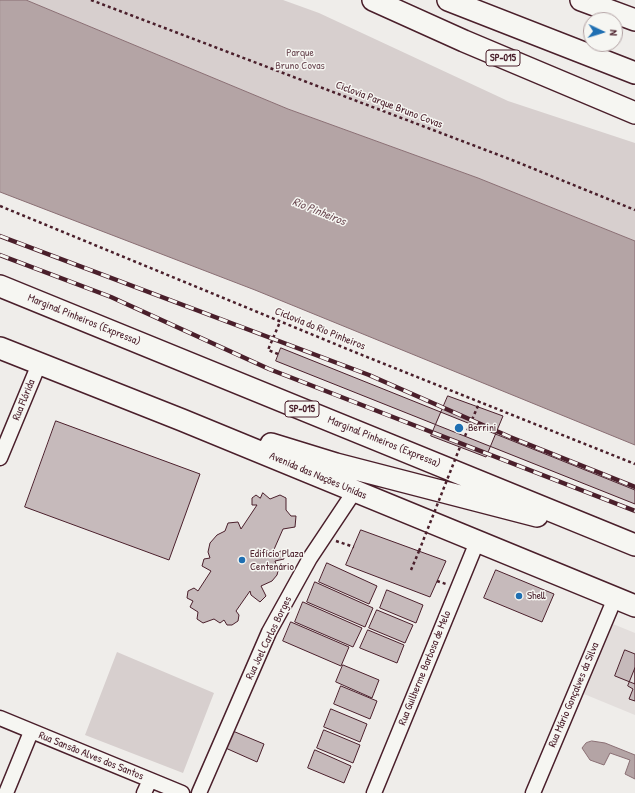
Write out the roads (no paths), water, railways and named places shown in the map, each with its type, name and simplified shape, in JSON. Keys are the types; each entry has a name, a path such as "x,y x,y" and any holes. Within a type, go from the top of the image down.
{"highway":[{"name":"SP-015","path":"373,0 464,41 635,113"},
{"path":"448,0 635,73"},
{"path":"581,0 635,20"},
{"name":"Marginal Pinheiros (Expressa)","path":"0,286 635,545"},
{"name":"Avenida das Nações Unidas","path":"0,348 182,420 354,492 635,606"},
{"path":"182,420 236,432 359,470 604,533"}],"street":[{"name":"Rua Flórida","path":"0,458 39,364"},
{"name":"Rua Joel Carlos Borges","path":"199,793 269,632 310,558 354,492"},
{"name":"Rua Guilherme Barbosa de Melo","path":"374,793 477,542"},
{"name":"Rua Mário Gonçalves da Silva","path":"534,793 615,598"},
{"name":"Rua Sansão Alves dos Santos","path":"0,718 182,793"},
{"path":"6,793 31,732"},
{"path":"144,793 150,780"}],"water":[{"name":"Rio Pinheiros","path":"0,0 26,0 288,109 478,178 635,241 635,445 255,290 0,192"},
{"path":"592,741 605,743 635,755 635,779 625,774 630,760 610,753 604,765 590,760 582,748 586,743"}],"railway":[{"path":"0,236 369,375 510,437 635,487"},
{"path":"0,255 111,297 269,369 635,511"}],"place":[{"name":"Berrini","path":"459,428"},
{"name":"Edifício Plaza Centenário","path":"242,560"},
{"name":"Shell","path":"519,596"}],"park label":[{"name":"Parque Bruno Covas","path":"300,59"}]}
